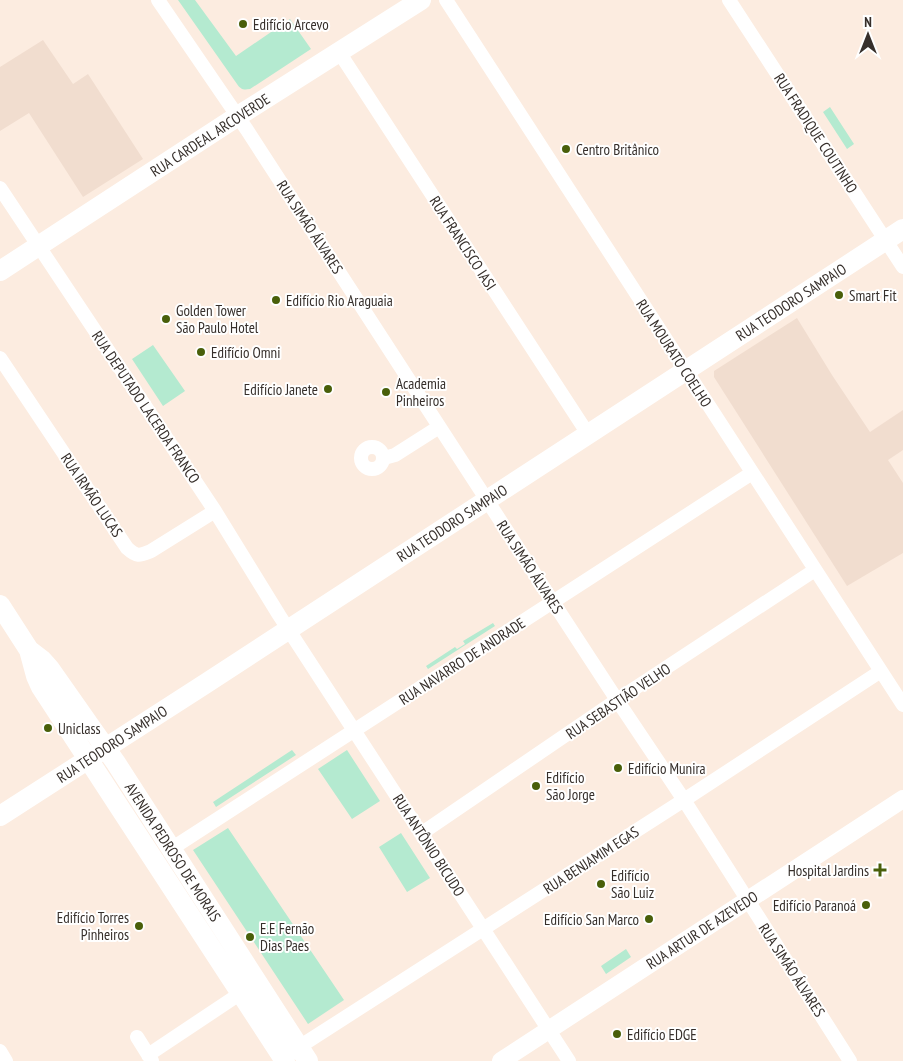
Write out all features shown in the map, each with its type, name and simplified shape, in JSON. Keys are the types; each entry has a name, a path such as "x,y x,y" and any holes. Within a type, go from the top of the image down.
{"main road":[{"name":"RUA CARDEAL ARCOVERDE","path":"0,271 238,116 421,0"},
{"name":"RUA TEODORO SAMPAIO","path":"0,816 903,229"},
{"name":"AVENIDA PEDROSO DE MORAIS","path":"0,605 29,650 50,669 97,753 241,993 298,1056"},
{"name":"AVENIDA PEDROSO DE MORAIS","path":"97,753 171,849 298,1056"}],"street":[{"name":"RUA SIMÃO ÁLVARES","path":"158,0 238,116 552,602 684,800 850,1061"},
{"name":"RUA MOURATO COELHO","path":"446,0 903,705"},
{"name":"RUA FRADIQUE COUTINHO","path":"729,0 903,267"},
{"name":"RUA FRANCISCO IASI","path":"339,52 588,434"},
{"name":"RUA DEPUTADO LACERDA FRANCO","path":"0,188 215,511 288,629"},
{"name":"RUA IRMÃO LUCAS","path":"0,358 127,548 134,554 140,555 152,551 215,511"},
{"path":"384,458 395,455 439,427"},
{"name":"RUA NAVARRO DE ANDRADE","path":"171,849 752,473"},
{"name":"RUA SEBASTIÃO VELHO","path":"422,833 617,700 815,570"},
{"name":"RUA ANTÔNIO BICUDO","path":"288,629 569,1061"},
{"name":"RUA BENJAMIM EGAS","path":"298,1056 484,928 881,671"},
{"name":"RUA ARTUR DE AZEVEDO","path":"501,1061 903,799"},
{"path":"137,1037 150,1058 241,993"},
{"path":"0,1051 6,1061"}],"shaded area":[{"path":"43,40 73,84 88,74 143,159 83,197 29,113 0,131 0,67"},
{"path":"797,318 870,432 903,410 903,450 888,460 903,483 903,553 847,586 714,377 714,371"}],"green space":[{"path":"178,0 195,0 236,56 290,19 311,49 250,89 243,89 237,84"},
{"path":"830,107 854,144 847,149 823,112"},
{"path":"153,345 185,391 163,406 132,359"},
{"path":"493,623 495,626 428,669 426,666 455,647 457,649 465,644 463,641"},
{"path":"292,750 296,755 216,807 213,802"},
{"path":"347,750 380,801 352,819 318,769"},
{"path":"228,828 344,1000 308,1024 193,850"},
{"path":"401,833 430,878 407,892 379,847"},
{"path":"626,949 631,957 606,974 601,966"}],"place":[{"name":"Edifício Arcevo","path":"243,24"},
{"name":"Centro Britânico","path":"566,149"},
{"name":"Smart Fit","path":"839,295"},
{"name":"Edifício Rio Araguaia","path":"276,300"},
{"name":"Golden Tower São Paulo Hotel","path":"166,319"},
{"name":"Edifício Omni","path":"201,352"},
{"name":"Edifício Janete","path":"328,389"},
{"name":"Academia Pinheiros","path":"386,392"},
{"name":"Uniclass","path":"48,728"},
{"name":"Edifício Munira","path":"618,768"},
{"name":"Edifício São Jorge","path":"536,786"},
{"name":"Hospital Jardins","path":"880,870"},
{"name":"Edifício São Luiz","path":"601,884"},
{"name":"Edifício Paranoá","path":"866,905"},
{"name":"Edifício San Marco","path":"649,919"},
{"name":"Edifício Torres Pinheiros","path":"139,926"},
{"name":"E.E Fernão Dias Paes","path":"250,937"},
{"name":"Edifício EDGE","path":"617,1034"}]}
